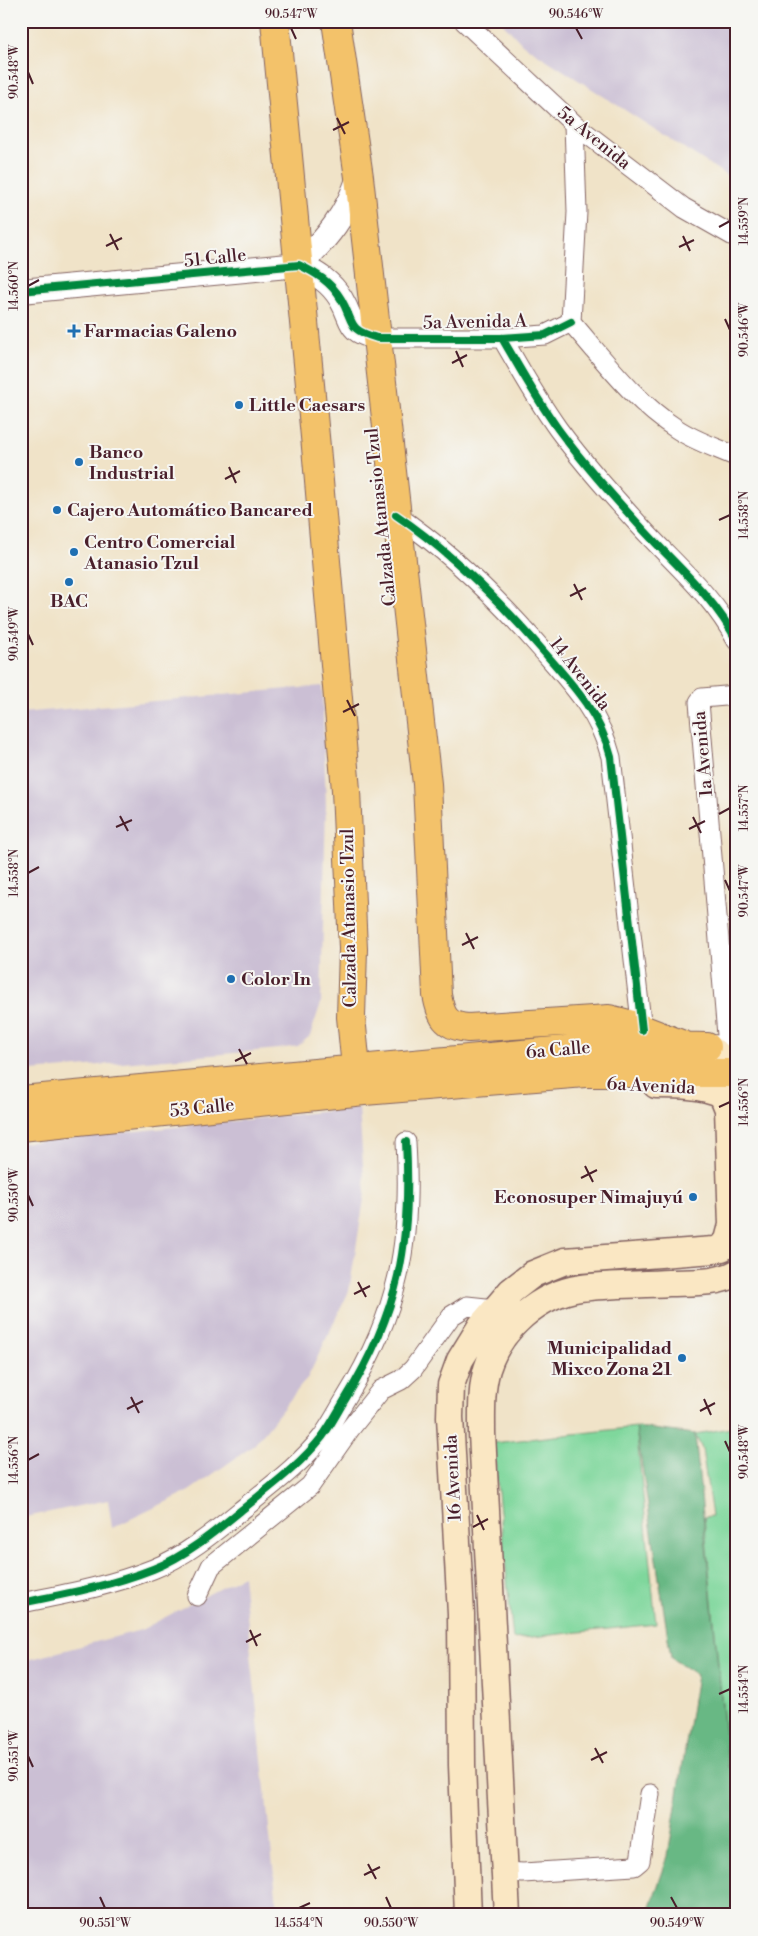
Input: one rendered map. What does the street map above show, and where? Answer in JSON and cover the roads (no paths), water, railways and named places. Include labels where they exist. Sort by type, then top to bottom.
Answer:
[{"type":"main road","name":"Calzada Atanasio Tzul","points":[[275,21],[346,790],[353,949],[352,1017],[371,1079]]},
{"type":"main road","name":"Calzada Atanasio Tzul","points":[[336,21],[378,338],[427,784],[437,996],[440,1011],[447,1021],[455,1027],[468,1028],[609,1020],[620,1021],[642,1030]]},
{"type":"main road","points":[[264,1077],[312,1064],[332,1054],[344,1036],[352,1017]]},
{"type":"main road","points":[[642,1030],[719,1051]]},
{"type":"main road","name":"6a Calle","points":[[371,1079],[414,1075],[620,1044],[719,1051]]},
{"type":"main road","name":"6a Avenida","points":[[586,1073],[595,1083],[614,1086],[680,1085],[711,1090],[722,1094],[728,1109],[732,1236]]},
{"type":"main road","name":"6a Calle","points":[[414,1075],[737,1073]]},
{"type":"main road","name":"53 Calle","points":[[21,1100],[264,1077],[371,1079]]},
{"type":"main road","name":"53 Calle","points":[[21,1127],[371,1079]]},
{"type":"main road","name":"16 Avenida","points":[[468,1915],[462,1765],[461,1614],[450,1417],[451,1385],[460,1360],[481,1326],[495,1309],[511,1291],[533,1274],[565,1261],[714,1250],[722,1248],[732,1236]]},
{"type":"main road","name":"16 Avenida","points":[[507,1915],[482,1433],[482,1401],[487,1368],[501,1341],[525,1313],[551,1296],[581,1288],[714,1280],[737,1273]]},
{"type":"street","name":"5a Avenida","points":[[464,21],[574,124],[684,208],[737,238]]},
{"type":"street","points":[[574,124],[576,212],[571,322],[628,389],[652,411],[679,430],[737,457]]},
{"type":"street","points":[[358,177],[354,194],[339,222],[324,242],[299,265],[318,273],[329,284],[341,299],[350,321],[359,333],[378,338]]},
{"type":"street","name":"51 Calle","points":[[21,291],[299,265]]},
{"type":"street","name":"5a Avenida A","points":[[378,338],[502,338],[545,334],[571,322]]},
{"type":"street","points":[[502,338],[557,428],[590,470],[644,531],[706,593],[737,641]]},
{"type":"street","name":"14 Avenida","points":[[396,515],[452,557],[514,617],[583,697],[598,719],[606,737],[611,757],[642,1030]]},
{"type":"street","name":"1a Avenida","points":[[719,1051],[700,699],[737,695]]},
{"type":"street","points":[[21,1603],[88,1590],[154,1568],[193,1546],[232,1518],[287,1474],[322,1437],[363,1370],[386,1318],[400,1274],[408,1211],[406,1142]]},
{"type":"street","points":[[197,1596],[211,1566],[310,1486],[381,1390],[401,1380],[413,1369],[451,1316],[467,1306],[495,1309]]},
{"type":"street","points":[[505,1872],[523,1873],[634,1866],[640,1861],[650,1794]]},
{"type":"place","name":"Farmacias Galeno","points":[[74,331]]},
{"type":"place","name":"Little Caesars","points":[[239,405]]},
{"type":"place","name":"Banco Industrial","points":[[79,462]]},
{"type":"place","name":"Cajero Automático Bancared","points":[[57,510]]},
{"type":"place","name":"Centro Comercial Atanasio Tzul","points":[[74,552]]},
{"type":"place","name":"BAC","points":[[69,582]]},
{"type":"place","name":"Color In","points":[[231,979]]},
{"type":"place","name":"Econosuper Nimajuyú","points":[[693,1197]]},
{"type":"place","name":"Municipalidad Mixco Zona 21","points":[[682,1358]]}]
